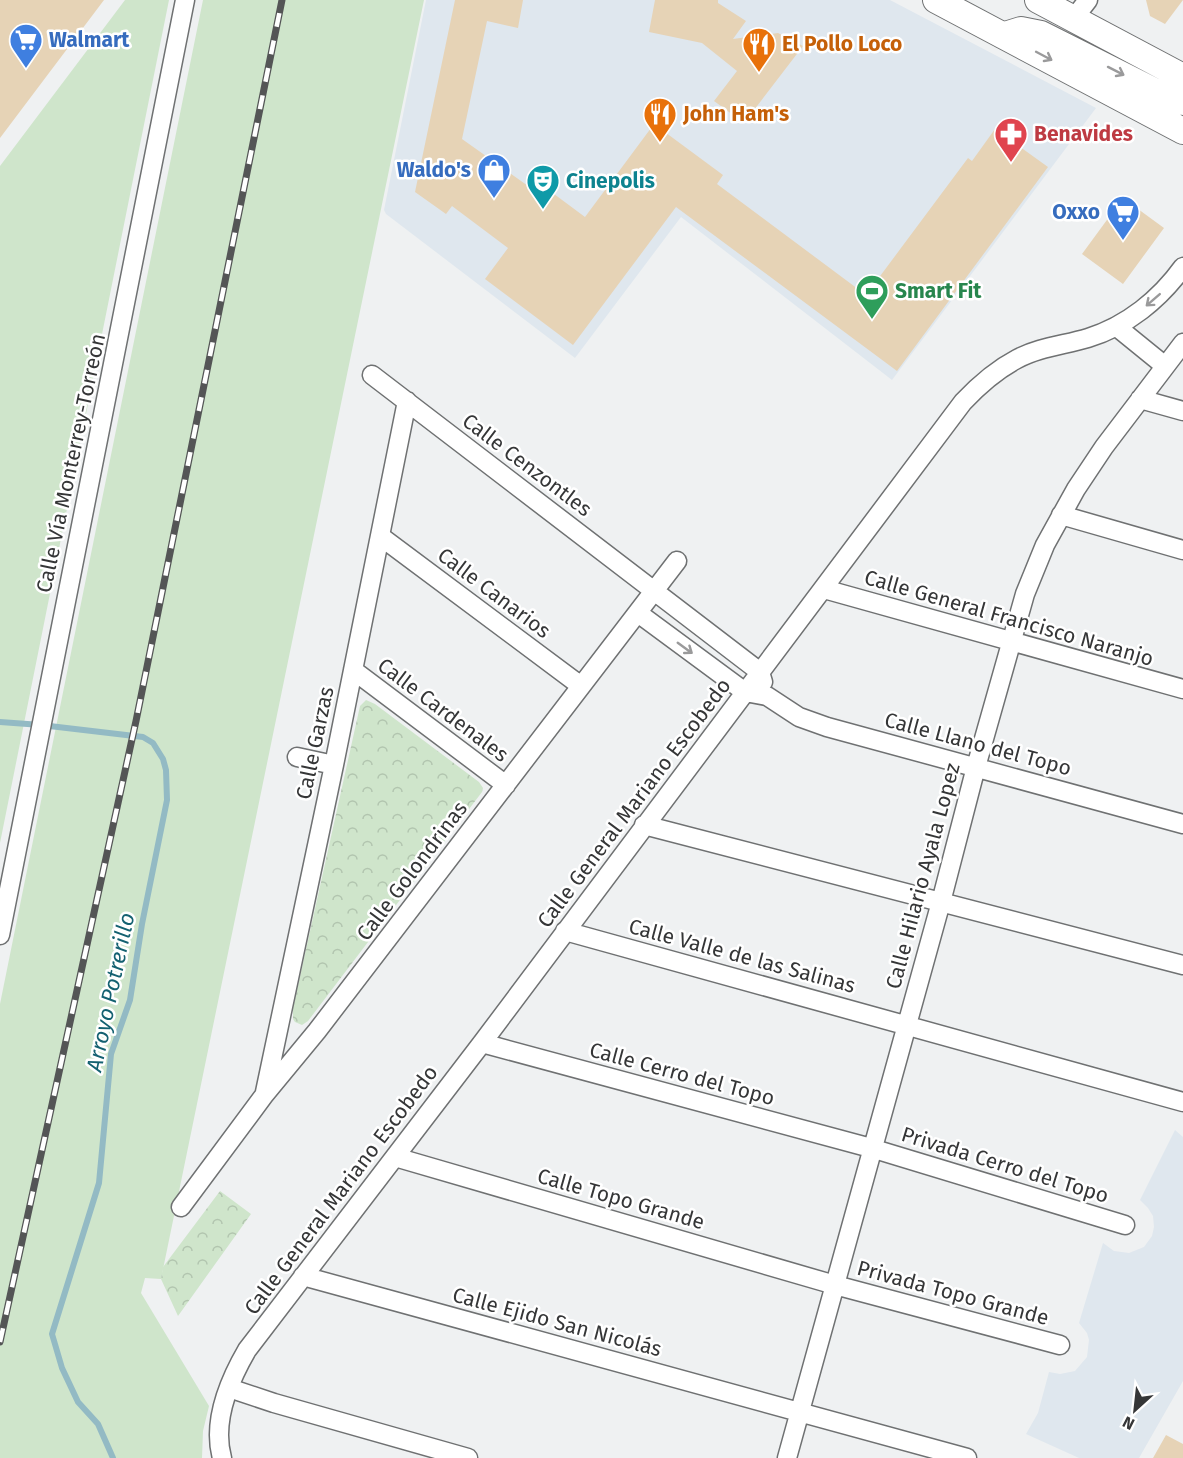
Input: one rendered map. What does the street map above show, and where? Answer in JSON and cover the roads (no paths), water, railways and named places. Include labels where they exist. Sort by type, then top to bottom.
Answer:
[{"type":"main road","points":[[936,0],[1183,131]]},
{"type":"main road","points":[[1038,0],[1081,9],[1183,77]]},
{"type":"main road","points":[[1005,35],[1022,30],[1041,34],[1168,98],[1183,102]]},
{"type":"street","name":"Calle Vía Monterrey-Torreón","points":[[0,935],[185,0]]},
{"type":"street","name":"Calle General Mariano Escobedo","points":[[222,1458],[219,1438],[222,1412],[235,1370],[247,1350],[482,1043],[963,402],[981,383],[1019,358],[1117,327],[1160,295],[1183,267]]},
{"type":"street","points":[[1117,327],[1165,366]]},
{"type":"street","name":"Calle Hilario Ayala Lopez","points":[[787,1458],[941,902],[976,767],[1037,562],[1061,515],[1104,447],[1183,343]]},
{"type":"street","name":"Calle Cenzontles","points":[[372,375],[760,672]]},
{"type":"street","points":[[1140,399],[1183,411]]},
{"type":"street","name":"Calle Garzas","points":[[265,1094],[407,401]]},
{"type":"street","points":[[1061,515],[1183,550]]},
{"type":"street","name":"Calle Canarios","points":[[380,536],[581,686]]},
{"type":"street","name":"Calle Golondrinas","points":[[181,1207],[265,1094],[317,1031],[677,561]]},
{"type":"street","name":"Calle General Francisco Naranjo","points":[[824,589],[1183,689]]},
{"type":"street","points":[[638,613],[745,692]]},
{"type":"street","name":"Calle Cardenales","points":[[353,670],[506,785]]},
{"type":"street","points":[[760,672],[766,696]]},
{"type":"street","name":"Calle Llano del Topo","points":[[745,692],[766,696],[799,717],[827,727],[1183,824]]},
{"type":"street","points":[[297,757],[334,765]]},
{"type":"street","points":[[644,825],[1183,965]]},
{"type":"street","name":"Calle Valle de las Salinas","points":[[565,931],[1183,1102]]},
{"type":"street","name":"Calle Cerro del Topo","points":[[482,1043],[871,1148]]},
{"type":"street","name":"Privada Cerro del Topo","points":[[871,1148],[1125,1225]]},
{"type":"street","name":"Calle Topo Grande","points":[[394,1157],[835,1285]]},
{"type":"street","name":"Calle Ejido San Nicolás","points":[[303,1276],[967,1458]]},
{"type":"street","name":"Privada Topo Grande","points":[[835,1285],[1060,1345]]},
{"type":"street","points":[[229,1388],[296,1410],[468,1458]]},
{"type":"waterway","name":"Arroyo Potrerillo","points":[[0,722],[143,737],[153,743],[163,759],[166,770],[167,800],[142,924],[130,1000],[111,1054],[99,1183],[52,1334],[62,1368],[78,1402],[98,1424],[113,1458]]},
{"type":"railway","points":[[0,1342],[136,721],[282,0]]},
{"type":"place","name":"Walmart","points":[[26,69]]},
{"type":"place","name":"El Pollo Loco","points":[[759,73]]},
{"type":"place","name":"John Ham's","points":[[660,143]]},
{"type":"place","name":"Benavides","points":[[1011,163]]},
{"type":"place","name":"Waldo's","points":[[494,199]]},
{"type":"place","name":"Cinepolis","points":[[543,210]]},
{"type":"place","name":"Oxxo","points":[[1123,241]]},
{"type":"place","name":"Smart Fit","points":[[872,320]]}]
